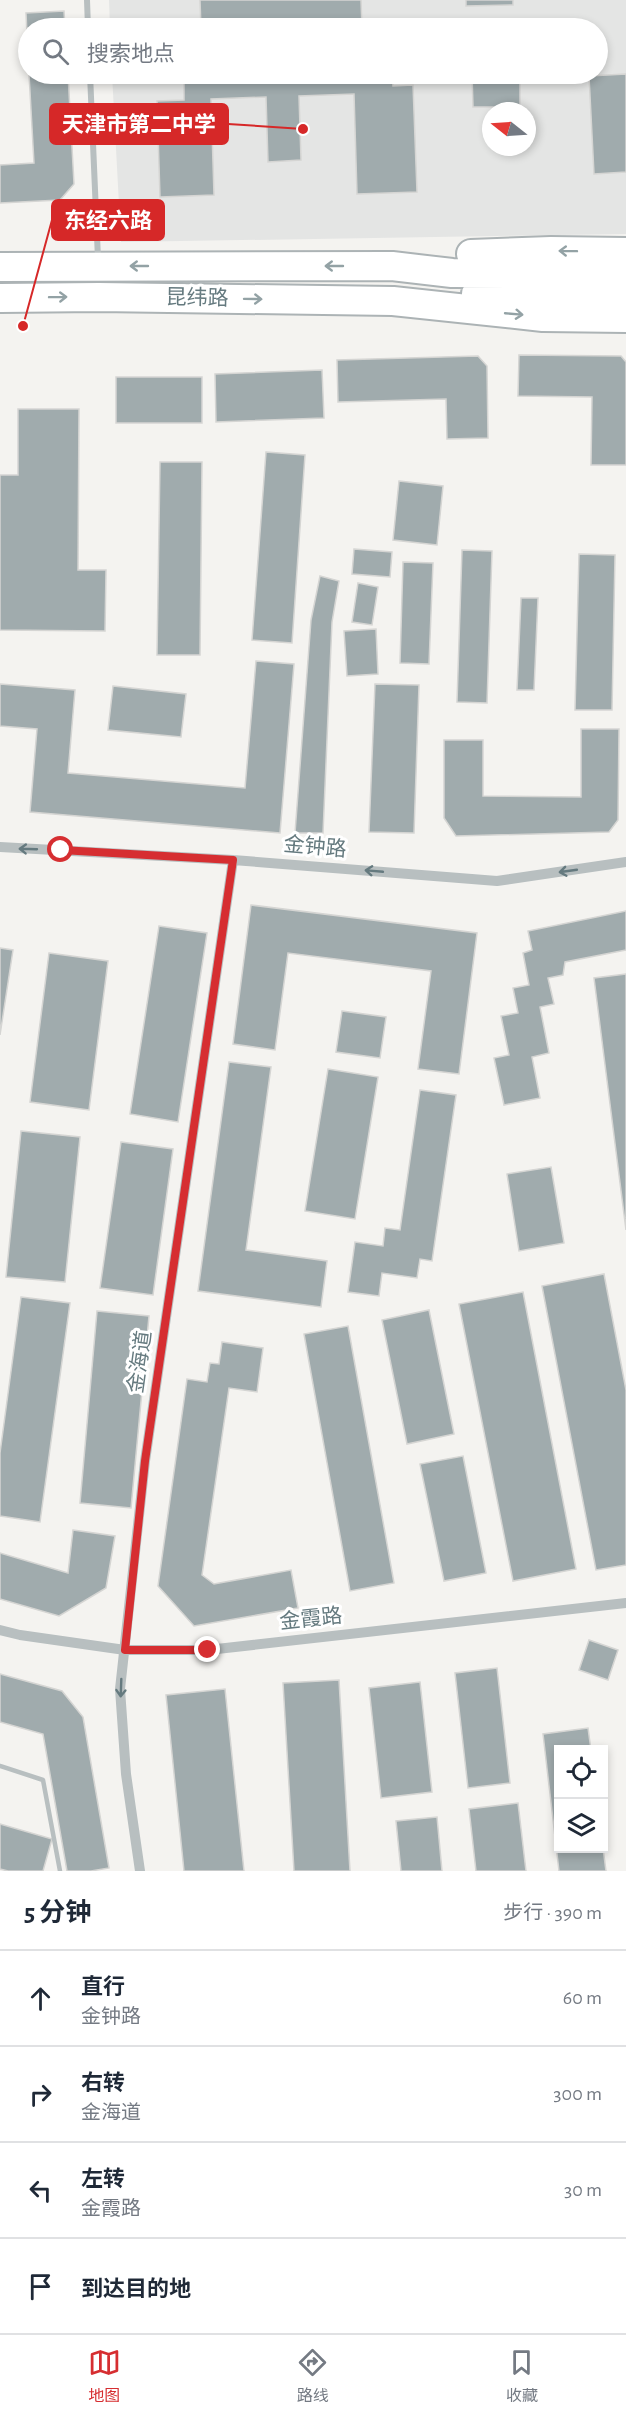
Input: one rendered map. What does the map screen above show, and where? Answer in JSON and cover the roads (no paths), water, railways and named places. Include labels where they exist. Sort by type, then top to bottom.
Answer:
[{"type":"main road","points":[[392,266],[457,255],[551,251],[626,252]]},
{"type":"main road","name":"昆纬路","points":[[0,267],[392,266]]},
{"type":"main road","points":[[392,266],[626,296]]},
{"type":"main road","points":[[393,301],[532,283],[626,274]]},
{"type":"main road","name":"昆纬路","points":[[0,298],[393,301]]},
{"type":"main road","points":[[393,301],[543,316],[626,318]]},
{"type":"street","points":[[87,0],[88,18]]},
{"type":"street","points":[[90,84],[99,266]]},
{"type":"street","name":"金钟路","points":[[0,847],[233,860],[497,881],[626,862]]},
{"type":"street","name":"金海道","points":[[140,1871],[126,1774],[120,1689],[145,1461],[233,860]]},
{"type":"street","name":"金霞路","points":[[0,1630],[125,1650],[208,1650],[626,1603]]},
{"type":"lane","points":[[0,1766],[43,1780],[60,1871]]},
{"type":"place","name":"天津市第二中学","points":[[303,129]]},
{"type":"place","name":"东经六路","points":[[23,326]]}]
